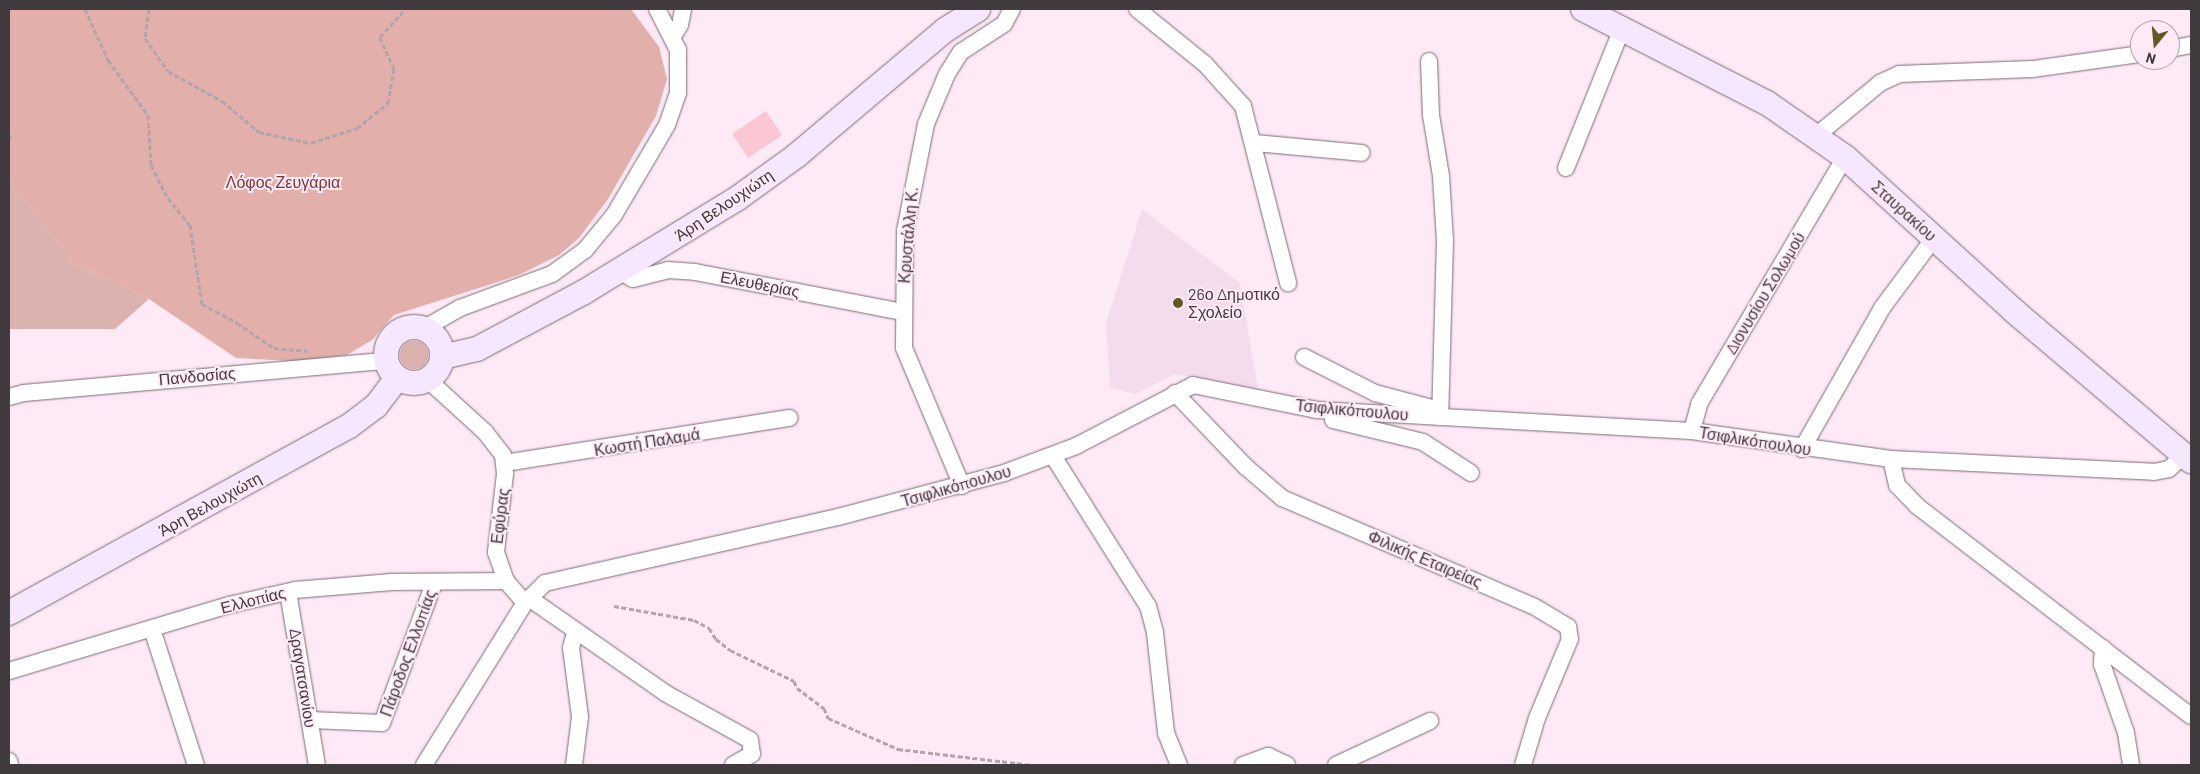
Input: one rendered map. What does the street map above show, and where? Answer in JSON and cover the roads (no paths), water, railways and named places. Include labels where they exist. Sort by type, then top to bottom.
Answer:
[{"type":"street","points":[[423,329],[439,343],[442,357],[438,370],[428,380],[409,383],[392,370],[387,347],[395,334],[408,328],[423,329],[460,308],[541,280],[592,242],[633,184],[672,114],[680,67],[673,36],[657,9]]},
{"type":"street","points":[[673,36],[680,25],[683,9]]},
{"type":"street","name":"Άρη Βελουχιώτη","points":[[442,357],[477,348],[620,272],[762,181],[945,30],[978,9]]},
{"type":"street","name":"Κρυστάλλη Κ.","points":[[962,486],[908,364],[903,312],[905,231],[926,124],[955,59],[968,46],[1004,24],[1012,9]]},
{"type":"street","points":[[1137,9],[1182,43],[1229,89],[1245,110],[1255,143],[1288,283]]},
{"type":"street","name":"Σταυρακίου","points":[[1583,9],[1767,103],[1845,157],[1934,238],[2188,458]]},
{"type":"street","points":[[1566,168],[1622,28]]},
{"type":"street","points":[[1816,136],[1880,83],[1899,74],[2033,69],[2130,55]]},
{"type":"street","points":[[1429,61],[1431,115],[1442,183],[1445,241],[1440,417]]},
{"type":"street","points":[[1255,143],[1362,153]]},
{"type":"street","name":"Διονυσίου Σολωμού","points":[[1692,431],[1699,404],[1845,157]]},
{"type":"street","points":[[1802,449],[1882,308],[1934,238]]},
{"type":"street","name":"Ελευθερίας","points":[[620,272],[633,279],[668,270],[695,272],[903,312]]},
{"type":"street","points":[[1304,357],[1375,393],[1436,410],[1440,417]]},
{"type":"street","name":"Πανδοσίας","points":[[9,397],[24,392],[267,370],[340,367],[392,370]]},
{"type":"street","name":"Άρη Βελουχιώτη","points":[[9,613],[348,427],[376,406],[392,370]]},
{"type":"street","points":[[428,380],[488,435],[505,463]]},
{"type":"street","name":"Τσιφλικόπουλου","points":[[527,601],[555,578],[716,545],[962,486],[1053,456],[1193,385],[1207,385],[1306,408],[1692,431],[1802,449],[1891,459],[2154,472],[2169,469],[2188,458]]},
{"type":"street","name":"Φιλικής Εταιρείας","points":[[1175,393],[1246,467],[1282,498],[1542,611],[1568,627],[1570,639],[1537,718],[1524,765]]},
{"type":"street","points":[[1306,408],[1322,417],[1423,442],[1471,472]]},
{"type":"street","name":"Κωστή Παλαμά","points":[[505,463],[789,418]]},
{"type":"street","points":[[1053,456],[1148,606],[1155,633],[1166,733],[1179,765]]},
{"type":"street","points":[[1891,459],[1894,478],[1907,496],[2191,716]]},
{"type":"street","name":"Εφύρας","points":[[505,463],[495,541],[498,563],[506,581],[527,601],[665,694],[750,740],[752,754],[733,765]]},
{"type":"street","name":"Ελλοπίας","points":[[9,672],[152,629],[288,592],[354,584],[506,581]]},
{"type":"street","name":"Πάροδος Ελλοπίας","points":[[310,720],[382,723],[434,582]]},
{"type":"street","name":"Δραγατσανίου","points":[[288,592],[317,765]]},
{"type":"street","points":[[424,765],[527,601]]},
{"type":"street","points":[[152,629],[196,765]]},
{"type":"street","points":[[574,765],[580,717],[571,648],[575,633]]},
{"type":"street","points":[[2103,648],[2102,664],[2126,733],[2131,765]]},
{"type":"street","points":[[1336,765],[1430,721]]},
{"type":"street","points":[[1243,765],[1268,756],[1287,765]]},
{"type":"street","points":[[9,761],[10,765]]},
{"type":"place","name":"26ο Δημοτικό Σχολείο","points":[[1178,303]]},
{"type":"park label","name":"Λόφος Ζευγάρια","points":[[283,182]]}]
